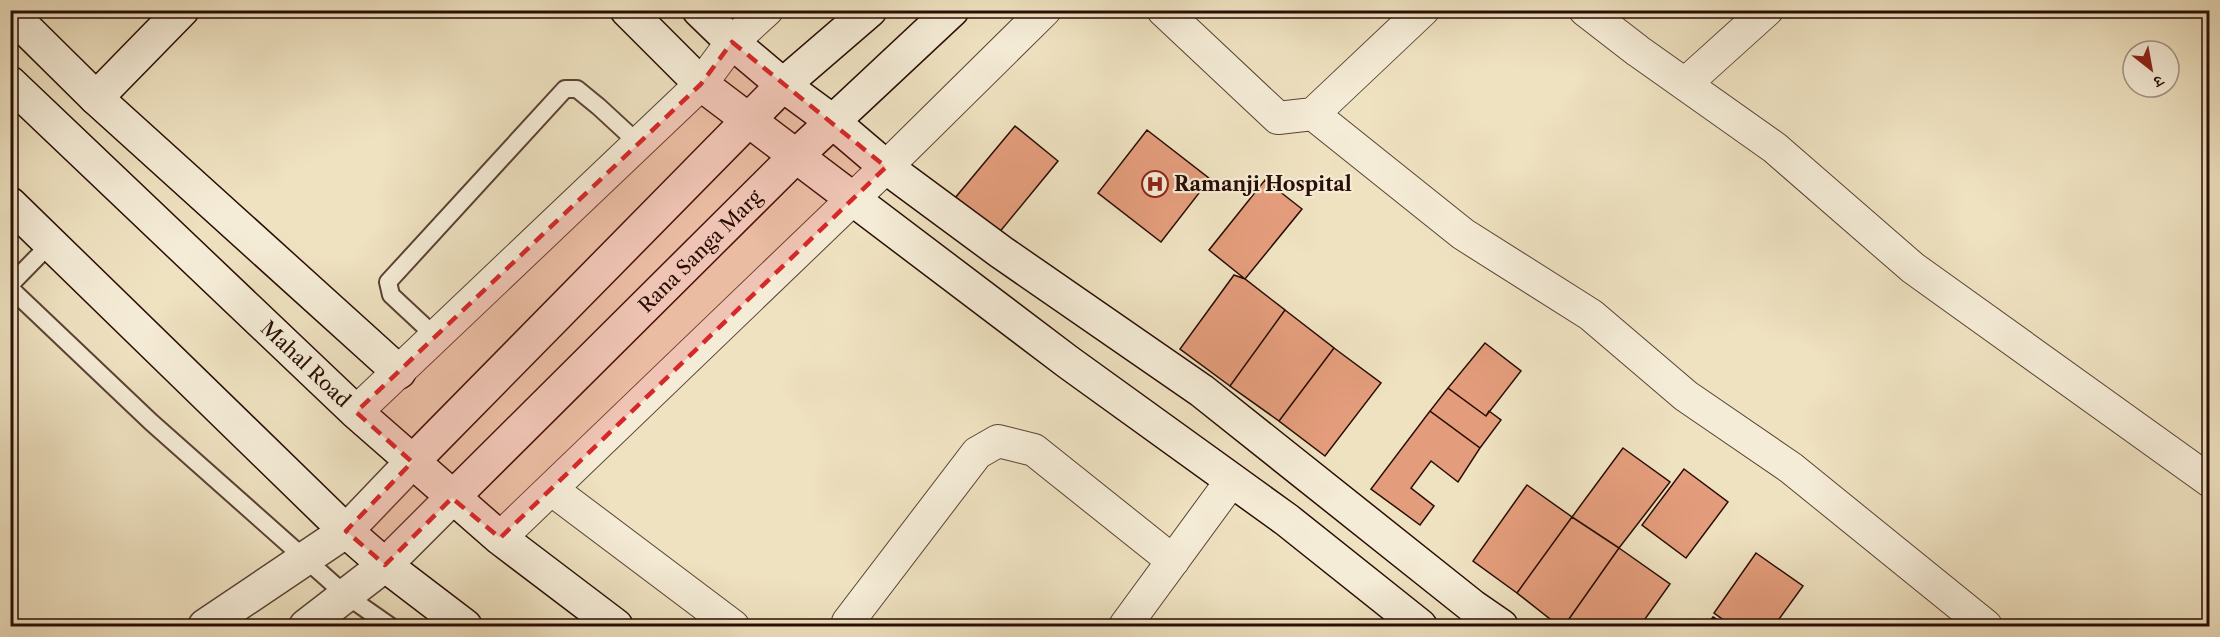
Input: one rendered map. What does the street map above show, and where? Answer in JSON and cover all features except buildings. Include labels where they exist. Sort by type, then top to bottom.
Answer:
[{"type":"main road","points":[[96,98],[182,10]]},
{"type":"main road","points":[[627,10],[701,84],[1068,362],[1287,520],[1420,627]]},
{"type":"main road","points":[[699,10],[732,42],[783,85],[832,121],[886,167],[1001,252],[1202,392],[1472,606],[1502,627]]},
{"type":"main road","points":[[205,627],[346,531],[783,85],[870,10]]},
{"type":"main road","name":"Rana Sanga Marg","points":[[306,627],[385,565],[797,155],[952,10]]},
{"type":"main road","points":[[10,13],[96,98],[399,372]]},
{"type":"main road","name":"Mahal Road","points":[[10,83],[356,412],[500,538],[616,627]]},
{"type":"main road","points":[[10,204],[346,531],[385,565],[465,627]]},
{"type":"street","points":[[356,412],[701,84],[732,42],[767,10]]},
{"type":"street","points":[[500,538],[886,167],[1045,10]]},
{"type":"street","points":[[1163,10],[1278,118],[1313,114],[1423,10]]},
{"type":"street","points":[[1585,10],[1775,148],[1913,268],[2210,481]]},
{"type":"street","points":[[1685,84],[1767,10]]},
{"type":"street","points":[[1313,114],[1463,234],[1591,315],[1686,396],[1791,468],[1986,627]]},
{"type":"street","points":[[848,627],[848,622],[977,453],[998,441],[1034,450],[1173,561]]},
{"type":"street","points":[[1125,627],[1232,480]]},
{"type":"street","points":[[551,489],[733,627]]},
{"type":"lane","points":[[436,337],[391,295],[388,282],[565,89],[577,89],[599,106],[638,143]]},
{"type":"lane","points":[[51,243],[10,287],[151,422],[347,596],[390,627]]},
{"type":"highlighted area","points":[[732,42],[886,167],[500,538],[452,498],[385,565],[346,531],[412,462],[356,412],[701,84]]},
{"type":"place","name":"Ramanji Hospital","points":[[1155,184]]}]
